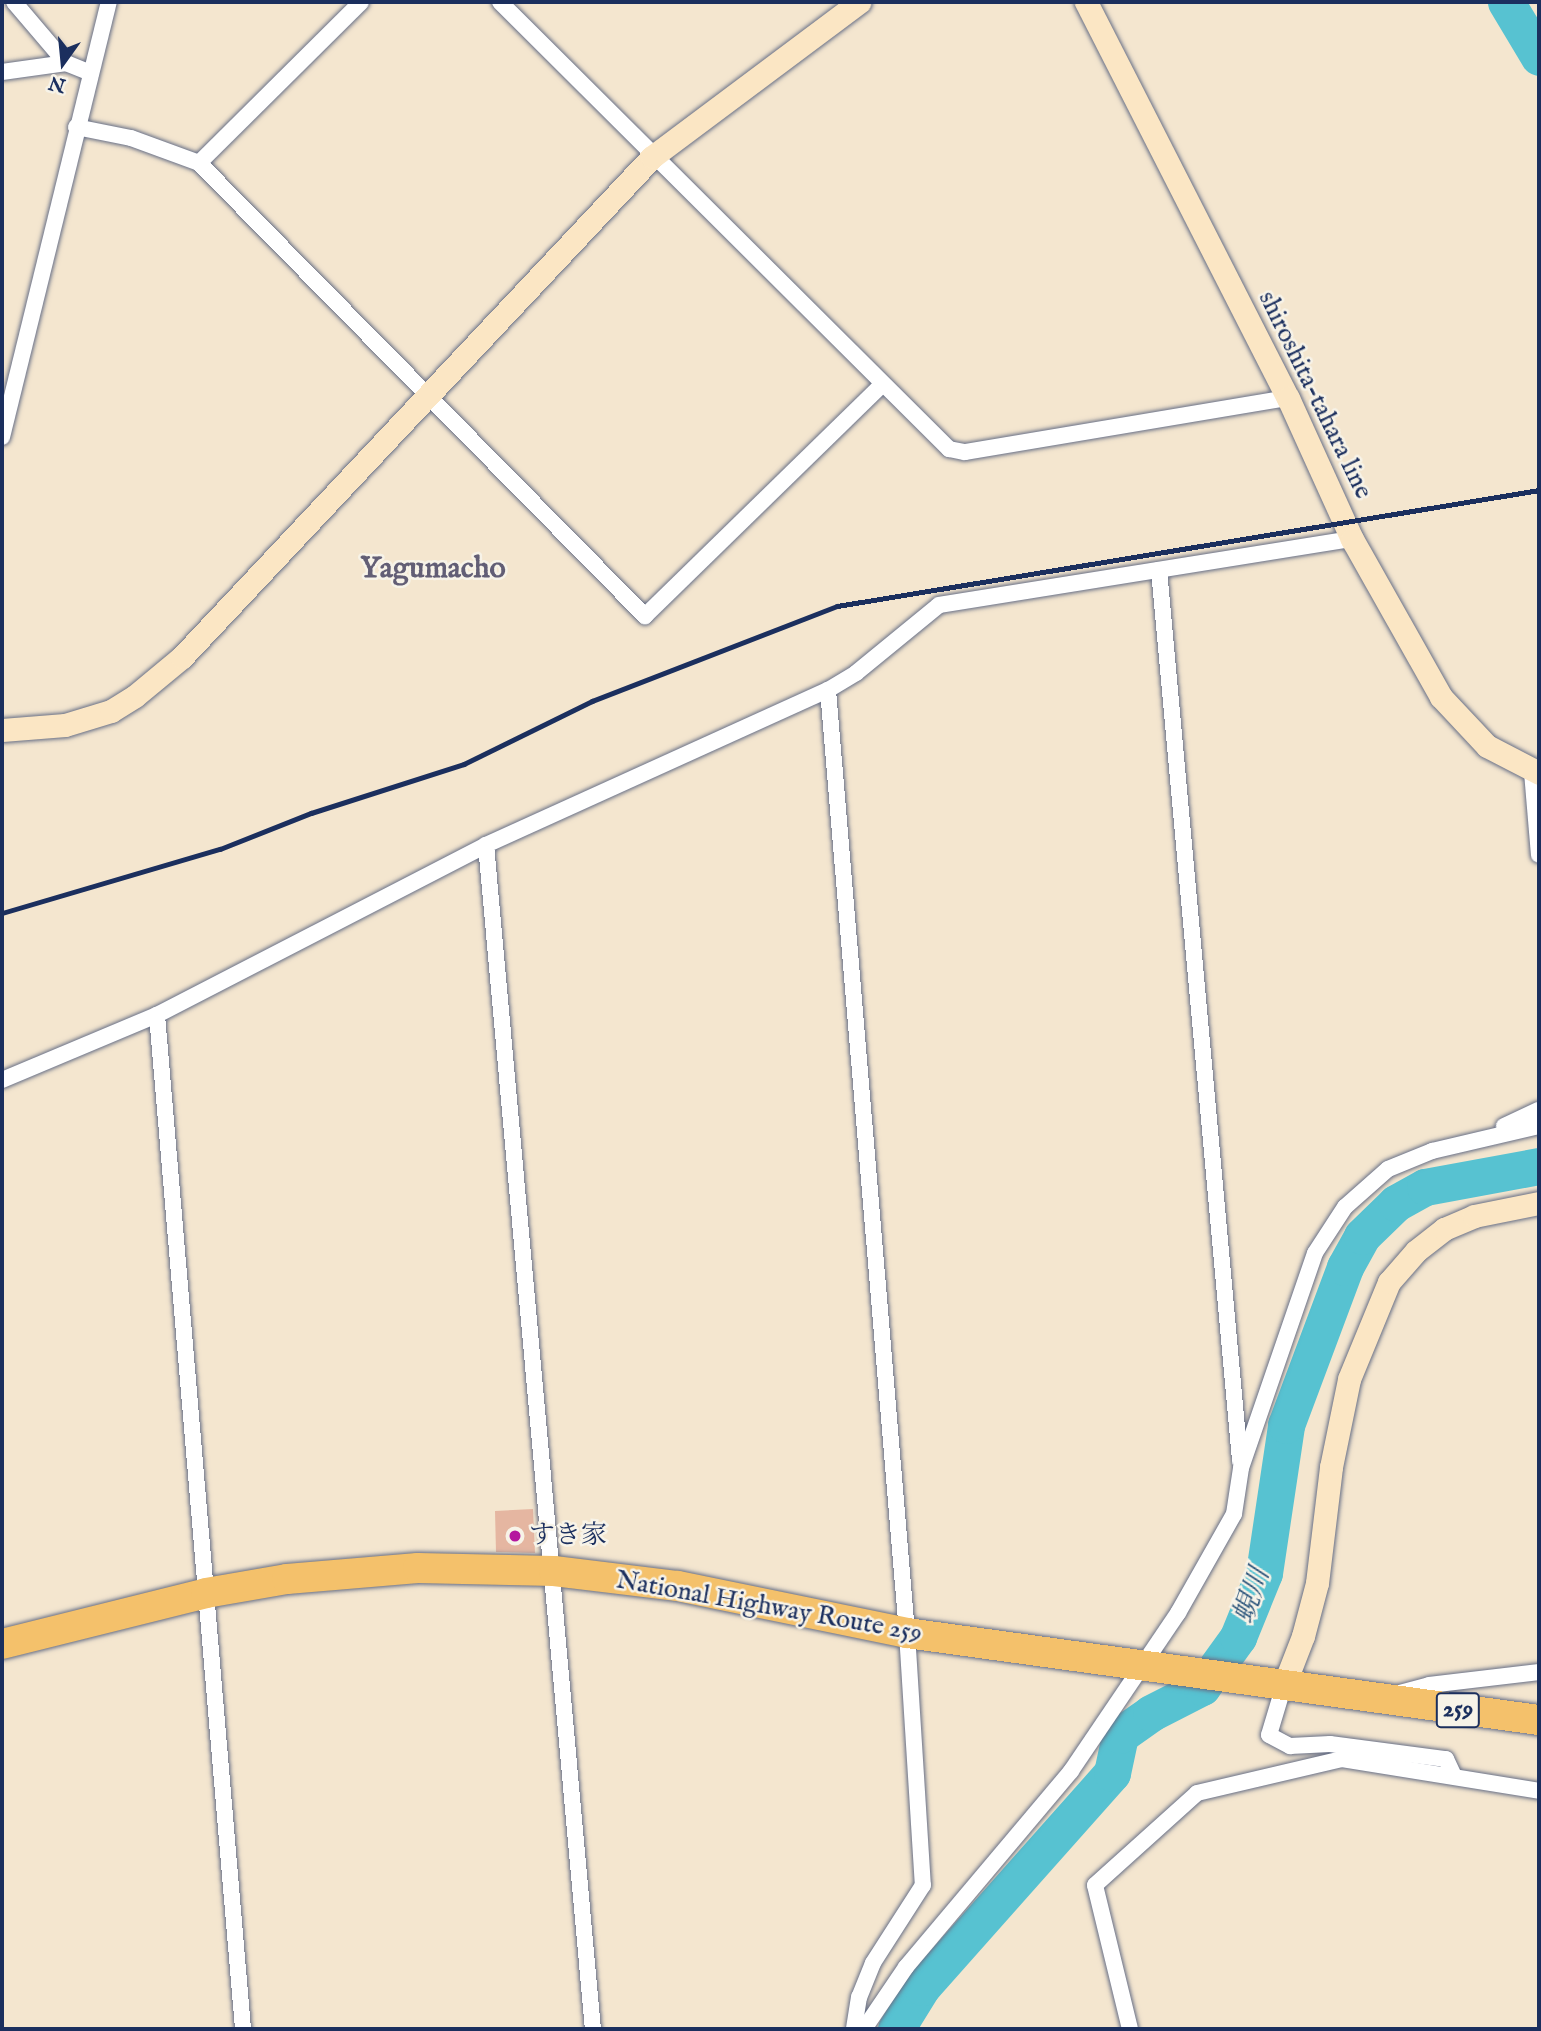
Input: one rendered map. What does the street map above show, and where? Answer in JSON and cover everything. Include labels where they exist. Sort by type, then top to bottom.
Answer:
[{"type":"highway","name":"National Highway Route 259","points":[[2,1644],[206,1593],[287,1579],[418,1568],[554,1571],[678,1586],[907,1633],[1539,1720]]},
{"type":"street","points":[[14,2],[66,63],[92,73]]},
{"type":"street","points":[[2,437],[76,127],[109,2]]},
{"type":"street","points":[[199,163],[361,2]]},
{"type":"street","points":[[500,2],[652,157],[949,449],[965,452],[1288,398]]},
{"type":"street","points":[[2,730],[65,724],[111,710],[135,696],[182,657],[424,395],[652,157],[859,2]]},
{"type":"street","name":"shiroshita-tahara line","points":[[1086,2],[1288,398],[1352,539],[1441,696],[1487,746],[1536,773]]},
{"type":"street","points":[[2,72],[66,63]]},
{"type":"street","points":[[76,127],[131,138],[199,163],[424,395],[645,616],[883,384]]},
{"type":"street","points":[[2,1080],[157,1015],[486,845],[828,690],[856,673],[939,605],[1352,539]]},
{"type":"street","points":[[1159,570],[1241,1468]]},
{"type":"street","points":[[828,690],[907,1633],[923,1885],[873,1963],[859,1997],[855,2029]]},
{"type":"street","points":[[1536,773],[1539,855]]},
{"type":"street","points":[[486,845],[554,1571],[593,2029]]},
{"type":"street","points":[[157,1015],[243,2029]]},
{"type":"street","points":[[864,2029],[931,1936],[1071,1771],[1150,1666],[1234,1514],[1241,1468],[1315,1253],[1345,1207],[1388,1170],[1482,1136],[1539,1110]]},
{"type":"street","points":[[1482,1136],[1539,1126]]},
{"type":"street","points":[[1454,1776],[1446,1759],[1329,1744],[1290,1746],[1269,1735],[1317,1583],[1331,1467],[1349,1379],[1377,1305],[1389,1282],[1416,1251],[1444,1229],[1474,1216],[1539,1203]]},
{"type":"street","points":[[1377,1699],[1429,1685],[1539,1672]]},
{"type":"street","points":[[1130,2029],[1095,1885],[1197,1793],[1342,1759],[1539,1791]]},
{"type":"building","name":"すき家","points":[[533,1509],[535,1553],[496,1552],[495,1511]]},
{"type":"waterway","name":"蜆川","points":[[1506,2],[1539,57]]},
{"type":"waterway","name":"蜆川","points":[[896,2029],[922,1987],[1112,1773],[1120,1735],[1151,1713],[1202,1687],[1238,1637],[1264,1573],[1286,1425],[1345,1267],[1362,1236],[1396,1203],[1425,1187],[1539,1166]]},
{"type":"railway","points":[[2,913],[220,849],[311,813],[464,764],[592,701],[837,606],[1539,490]]},
{"type":"place","name":"すき家","points":[[515,1536]]},
{"type":"district","name":"Yagumacho","points":[[433,569]]}]
